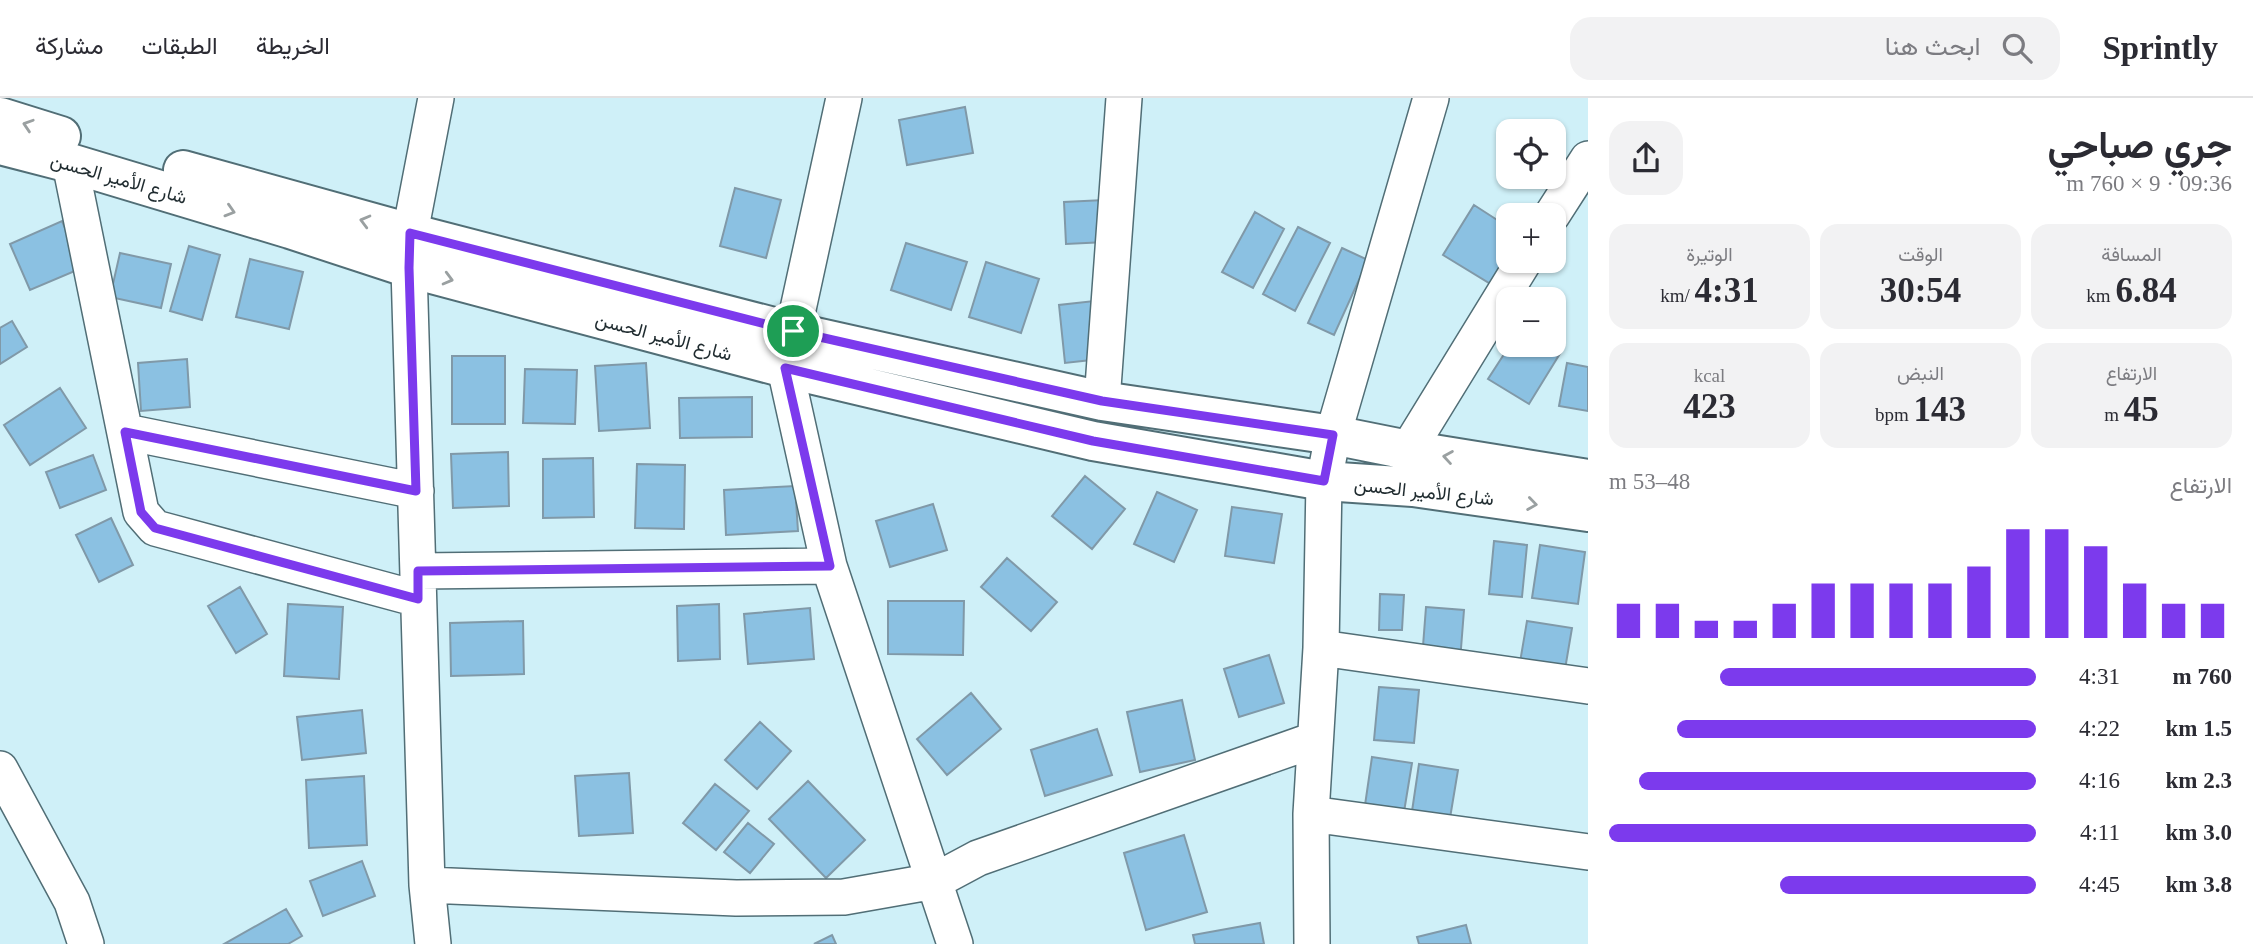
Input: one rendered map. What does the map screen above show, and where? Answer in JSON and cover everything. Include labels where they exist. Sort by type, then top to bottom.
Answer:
[{"type":"main road","name":"شارع الأمير الحسن","points":[[0,117],[409,250],[785,368],[1093,441],[1324,481],[1413,487],[1588,512]]},
{"type":"main road","name":"شارع الأمير الحسن","points":[[0,145],[70,163],[290,229],[409,250],[793,331],[1102,401],[1333,435],[1588,479]]},
{"type":"street","points":[[433,944],[427,885],[409,250],[436,98]]},
{"type":"street","points":[[793,331],[844,98]]},
{"type":"street","points":[[1102,401],[1124,98]]},
{"type":"street","points":[[1312,944],[1311,814],[1321,648],[1324,481],[1333,435],[1431,98]]},
{"type":"street","points":[[1560,203],[1588,159]]},
{"type":"street","points":[[70,163],[141,512],[155,528],[418,585],[830,566]]},
{"type":"street","points":[[1408,450],[1517,273]]},
{"type":"street","points":[[785,368],[830,566],[955,944]]},
{"type":"street","points":[[125,432],[416,491]]},
{"type":"street","points":[[1321,648],[1588,686]]},
{"type":"street","points":[[427,885],[736,898],[844,897],[934,881],[978,858],[1314,740]]},
{"type":"street","points":[[0,769],[72,902],[86,944]]},
{"type":"street","points":[[1311,814],[1588,852]]},
{"type":"building","points":[[965,107],[973,153],[907,165],[899,120]]},
{"type":"building","points":[[735,188],[781,200],[766,258],[720,246]]},
{"type":"building","points":[[1104,200],[1106,242],[1066,244],[1064,202]]},
{"type":"building","points":[[1474,205],[1496,219],[1496,273],[1501,273],[1494,286],[1443,255]]},
{"type":"building","points":[[1255,212],[1284,229],[1253,288],[1222,272]]},
{"type":"building","points":[[62,221],[82,268],[30,290],[10,244]]},
{"type":"building","points":[[1298,227],[1330,243],[1295,311],[1263,294]]},
{"type":"building","points":[[906,243],[967,262],[951,310],[891,290]]},
{"type":"building","points":[[189,246],[220,255],[202,320],[170,311]]},
{"type":"building","points":[[1342,248],[1368,260],[1334,335],[1308,323]]},
{"type":"building","points":[[120,253],[171,264],[161,308],[110,297]]},
{"type":"building","points":[[250,259],[303,272],[289,329],[236,317]]},
{"type":"building","points":[[986,262],[1039,279],[1021,333],[969,317]]},
{"type":"building","points":[[1094,301],[1100,359],[1065,363],[1059,305]]},
{"type":"building","points":[[12,321],[27,347],[0,364],[0,328]]},
{"type":"building","points":[[452,356],[505,356],[505,424],[452,424]]},
{"type":"building","points":[[1502,357],[1558,357],[1529,404],[1488,379]]},
{"type":"building","points":[[187,359],[190,407],[141,411],[138,363]]},
{"type":"building","points":[[646,363],[650,428],[599,431],[595,366]]},
{"type":"building","points":[[1567,363],[1588,367],[1588,411],[1559,406]]},
{"type":"building","points":[[525,369],[577,370],[575,424],[523,423]]},
{"type":"building","points":[[60,388],[86,428],[30,465],[4,425]]},
{"type":"building","points":[[752,397],[752,437],[680,438],[679,398]]},
{"type":"building","points":[[508,452],[509,506],[453,508],[451,454]]},
{"type":"building","points":[[93,455],[106,490],[60,508],[46,472]]},
{"type":"building","points":[[593,458],[594,517],[543,518],[543,459]]},
{"type":"building","points":[[637,464],[685,465],[684,529],[635,528]]},
{"type":"building","points":[[1085,476],[1125,509],[1092,549],[1052,516]]},
{"type":"building","points":[[795,486],[798,531],[726,535],[724,490]]},
{"type":"building","points":[[1157,492],[1197,510],[1174,562],[1134,544]]},
{"type":"building","points":[[933,504],[947,550],[890,567],[876,521]]},
{"type":"building","points":[[1232,507],[1282,514],[1274,563],[1225,556]]},
{"type":"building","points":[[111,518],[133,565],[99,582],[76,535]]},
{"type":"building","points":[[1494,541],[1527,545],[1522,597],[1489,594]]},
{"type":"building","points":[[1540,545],[1585,552],[1578,604],[1532,598]]},
{"type":"building","points":[[1007,558],[1057,602],[1031,631],[981,587]]},
{"type":"building","points":[[240,587],[267,634],[236,653],[208,606]]},
{"type":"building","points":[[1380,594],[1404,595],[1402,630],[1379,630]]},
{"type":"building","points":[[888,601],[964,601],[963,655],[888,654]]},
{"type":"building","points":[[288,604],[343,607],[339,679],[284,676]]},
{"type":"building","points":[[719,604],[720,659],[678,661],[677,606]]},
{"type":"building","points":[[1426,607],[1464,610],[1460,661],[1422,659]]},
{"type":"building","points":[[810,608],[814,659],[748,664],[744,614]]},
{"type":"building","points":[[523,621],[524,674],[451,676],[450,623]]},
{"type":"building","points":[[1527,621],[1572,628],[1563,681],[1518,674]]},
{"type":"building","points":[[1269,655],[1284,703],[1239,717],[1224,669]]},
{"type":"building","points":[[1379,687],[1419,690],[1414,743],[1374,740]]},
{"type":"building","points":[[971,693],[1001,729],[947,775],[917,739]]},
{"type":"building","points":[[1182,700],[1195,760],[1140,772],[1127,712]]},
{"type":"building","points":[[362,710],[366,753],[302,760],[297,717]]},
{"type":"building","points":[[760,722],[791,751],[757,789],[725,760]]},
{"type":"building","points":[[1097,729],[1112,775],[1045,796],[1031,750]]},
{"type":"building","points":[[1372,757],[1412,763],[1403,818],[1364,812]]},
{"type":"building","points":[[1419,764],[1458,770],[1449,824],[1411,818]]},
{"type":"building","points":[[629,773],[633,833],[579,836],[575,776]]},
{"type":"building","points":[[364,776],[367,845],[309,848],[306,780]]},
{"type":"building","points":[[808,781],[865,840],[826,878],[769,819]]},
{"type":"building","points":[[715,784],[749,811],[716,850],[683,823]]},
{"type":"building","points":[[748,823],[774,844],[750,873],[724,852]]},
{"type":"building","points":[[1184,835],[1207,912],[1146,930],[1124,853]]},
{"type":"building","points":[[362,861],[375,896],[323,916],[310,881]]},
{"type":"building","points":[[286,909],[302,936],[288,944],[224,944]]},
{"type":"building","points":[[1260,923],[1264,944],[1195,944],[1193,935]]},
{"type":"building","points":[[1466,925],[1471,944],[1419,944],[1417,937]]},
{"type":"building","points":[[832,935],[836,944],[814,944]]},
{"type":"route","points":[[410,233],[793,331],[1102,401],[1333,435],[1324,481],[1093,441],[785,368],[830,566],[418,571],[418,599],[155,528],[141,512],[125,432],[416,491],[410,233]]}]
